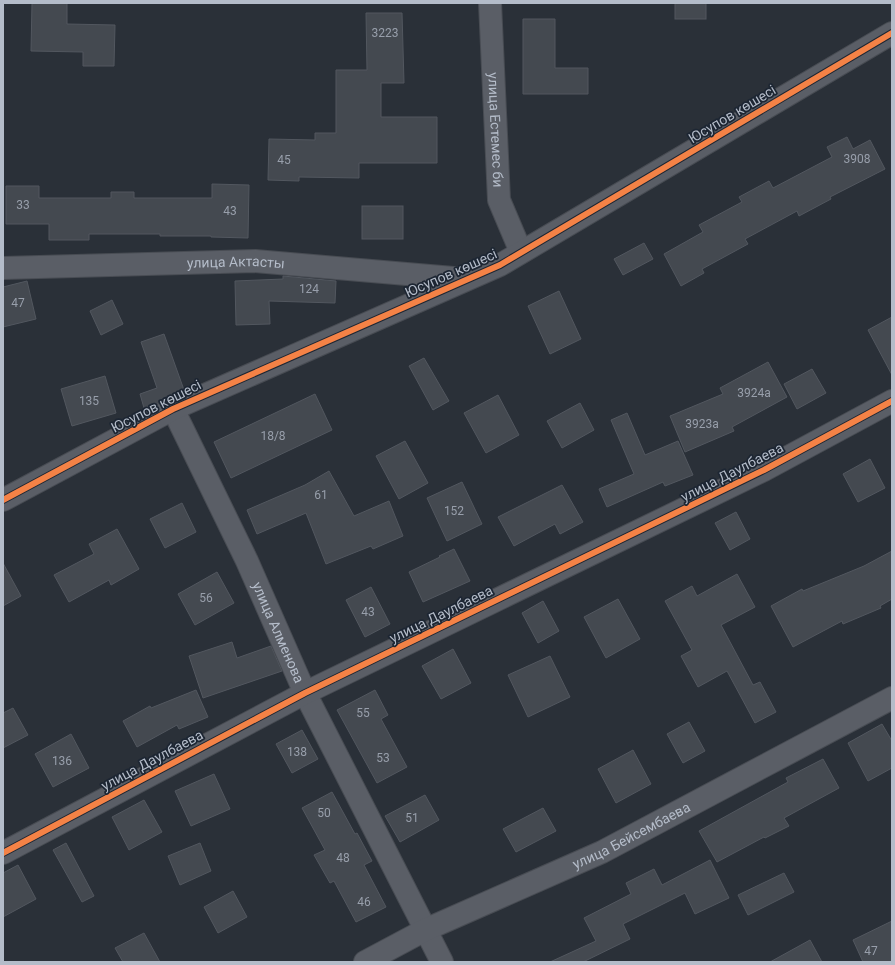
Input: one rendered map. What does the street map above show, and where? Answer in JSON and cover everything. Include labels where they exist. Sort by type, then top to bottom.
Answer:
[{"type":"street","name":"улица Естемес би","points":[[490,3],[499,200],[522,252]]},
{"type":"street","name":"Юсупов көшесі","points":[[3,500],[173,409],[500,265],[892,33]]},
{"type":"street","name":"улица Актасты","points":[[3,268],[255,261],[467,279]]},
{"type":"street","name":"улица Даулбаева","points":[[3,852],[305,693],[764,470],[892,401]]},
{"type":"street","name":"улица Алменова","points":[[173,409],[247,561],[305,693],[442,962]]},
{"type":"street","name":"улица Бейсембаева","points":[[365,962],[425,930],[602,852],[892,698]]},
{"type":"building","points":[[32,3],[67,3],[67,24],[115,25],[114,66],[83,66],[83,52],[31,51]]},
{"type":"building","points":[[675,3],[706,3],[706,19],[675,19]]},
{"type":"building","points":[[366,13],[402,13],[404,83],[381,83],[381,117],[437,117],[437,163],[359,163],[359,178],[299,177],[299,181],[268,180],[269,139],[315,140],[315,133],[336,133],[336,70],[367,70]]},
{"type":"building","points":[[523,19],[555,19],[555,68],[588,68],[588,94],[523,94]]},
{"type":"building","points":[[847,137],[853,149],[870,140],[885,169],[830,197],[831,199],[799,216],[797,211],[745,239],[748,244],[702,269],[704,273],[681,286],[664,254],[703,232],[699,225],[742,202],[739,197],[769,181],[773,188],[832,157],[827,147]]},
{"type":"building","points":[[212,184],[249,185],[248,238],[160,236],[160,234],[89,234],[89,240],[49,240],[49,224],[6,224],[6,186],[39,186],[39,198],[111,198],[111,192],[134,192],[134,198],[212,198]]},
{"type":"building","points":[[362,206],[403,206],[403,239],[362,239]]},
{"type":"building","points":[[644,243],[653,259],[623,275],[614,259]]},
{"type":"building","points":[[283,276],[336,281],[335,303],[269,301],[270,324],[236,325],[235,281],[283,279]]},
{"type":"building","points":[[27,281],[36,319],[3,327],[3,287]]},
{"type":"building","points":[[559,291],[581,339],[550,354],[528,306]]},
{"type":"building","points":[[112,300],[123,324],[101,335],[90,311]]},
{"type":"building","points":[[892,317],[892,375],[868,330]]},
{"type":"building","points":[[164,334],[184,390],[155,405],[144,408],[140,394],[157,388],[141,342]]},
{"type":"building","points":[[424,358],[449,401],[433,410],[409,366]]},
{"type":"building","points":[[768,362],[787,397],[732,427],[734,431],[685,452],[670,416],[723,394],[720,388]]},
{"type":"building","points":[[812,369],[826,393],[797,409],[784,384]]},
{"type":"building","points":[[105,376],[116,413],[72,426],[61,389]]},
{"type":"building","points":[[315,394],[332,430],[231,478],[214,442]]},
{"type":"building","points":[[498,395],[519,435],[486,453],[464,413]]},
{"type":"building","points":[[580,403],[594,430],[562,448],[547,421]]},
{"type":"building","points":[[627,413],[645,455],[678,441],[693,475],[665,486],[663,482],[607,507],[599,489],[634,474],[611,420]]},
{"type":"building","points":[[405,441],[428,483],[399,499],[376,456]]},
{"type":"building","points":[[870,459],[885,488],[858,502],[843,474]]},
{"type":"building","points":[[329,471],[354,516],[389,501],[403,536],[373,549],[371,546],[326,564],[306,513],[257,534],[247,510],[305,485]]},
{"type":"building","points":[[462,482],[482,524],[447,541],[427,498]]},
{"type":"building","points":[[562,485],[583,522],[560,534],[555,524],[514,546],[498,517]]},
{"type":"building","points":[[182,503],[196,532],[165,548],[150,519]]},
{"type":"building","points":[[736,512],[750,539],[730,550],[715,523]]},
{"type":"building","points":[[117,529],[139,569],[111,585],[109,580],[69,602],[54,575],[94,554],[89,544]]},
{"type":"building","points":[[454,549],[470,581],[423,602],[409,572]]},
{"type":"building","points":[[892,551],[892,599],[880,606],[881,608],[843,624],[842,621],[793,647],[771,606],[802,589],[803,591],[864,566]]},
{"type":"building","points":[[3,563],[21,596],[3,606]]},
{"type":"building","points":[[217,572],[234,603],[195,625],[178,594]]},
{"type":"building","points":[[737,574],[755,607],[721,625],[753,685],[760,682],[776,712],[755,723],[727,671],[698,687],[681,656],[692,650],[665,601],[692,586],[697,596]]},
{"type":"building","points":[[371,587],[390,624],[365,637],[346,600]]},
{"type":"building","points":[[618,599],[640,639],[606,658],[584,617]]},
{"type":"building","points":[[543,601],[559,631],[538,643],[522,613]]},
{"type":"building","points":[[232,642],[237,658],[271,646],[282,671],[203,698],[189,656]]},
{"type":"building","points":[[453,649],[471,683],[441,699],[422,666]]},
{"type":"building","points":[[550,656],[570,697],[528,717],[508,675]]},
{"type":"building","points":[[196,690],[208,717],[179,729],[177,725],[137,747],[123,721],[150,706],[151,708]]},
{"type":"building","points":[[375,690],[388,715],[381,719],[407,767],[377,783],[337,710]]},
{"type":"building","points":[[13,708],[28,735],[3,748],[3,713]]},
{"type":"building","points":[[689,722],[705,751],[683,763],[667,734]]},
{"type":"building","points":[[882,724],[892,741],[892,768],[868,781],[848,743]]},
{"type":"building","points":[[302,730],[318,759],[292,773],[276,744]]},
{"type":"building","points":[[71,734],[89,768],[53,787],[35,754]]},
{"type":"building","points":[[633,750],[651,784],[616,803],[598,769]]},
{"type":"building","points":[[823,759],[839,788],[784,818],[789,826],[765,838],[764,837],[717,862],[699,831],[788,782],[786,778]]},
{"type":"building","points":[[214,774],[230,809],[191,826],[175,791]]},
{"type":"building","points":[[332,792],[372,861],[364,865],[386,907],[356,922],[334,881],[330,883],[314,855],[325,850],[302,808]]},
{"type":"building","points":[[425,795],[439,820],[400,842],[385,816]]},
{"type":"building","points":[[144,800],[162,832],[129,850],[112,817]]},
{"type":"building","points":[[543,808],[556,831],[516,852],[503,829]]},
{"type":"building","points":[[66,843],[94,896],[82,902],[53,850]]},
{"type":"building","points":[[200,843],[211,871],[180,885],[168,856]]},
{"type":"building","points":[[710,860],[729,898],[695,914],[685,893],[623,924],[630,939],[583,962],[550,962],[596,941],[584,918],[631,894],[626,883],[654,869],[662,885]]},
{"type":"building","points":[[18,865],[36,899],[3,917],[3,873]]},
{"type":"building","points":[[784,873],[794,892],[748,915],[738,895]]},
{"type":"building","points":[[233,891],[247,917],[218,933],[204,907]]},
{"type":"building","points":[[892,921],[892,962],[863,962],[853,940]]},
{"type":"building","points":[[144,933],[160,962],[123,962],[115,948]]},
{"type":"building","points":[[810,940],[822,962],[770,962]]},
{"type":"cycle path","points":[[3,500],[173,409],[500,265],[892,33]]},
{"type":"cycle path","points":[[3,853],[305,693],[764,470],[892,401]]}]
